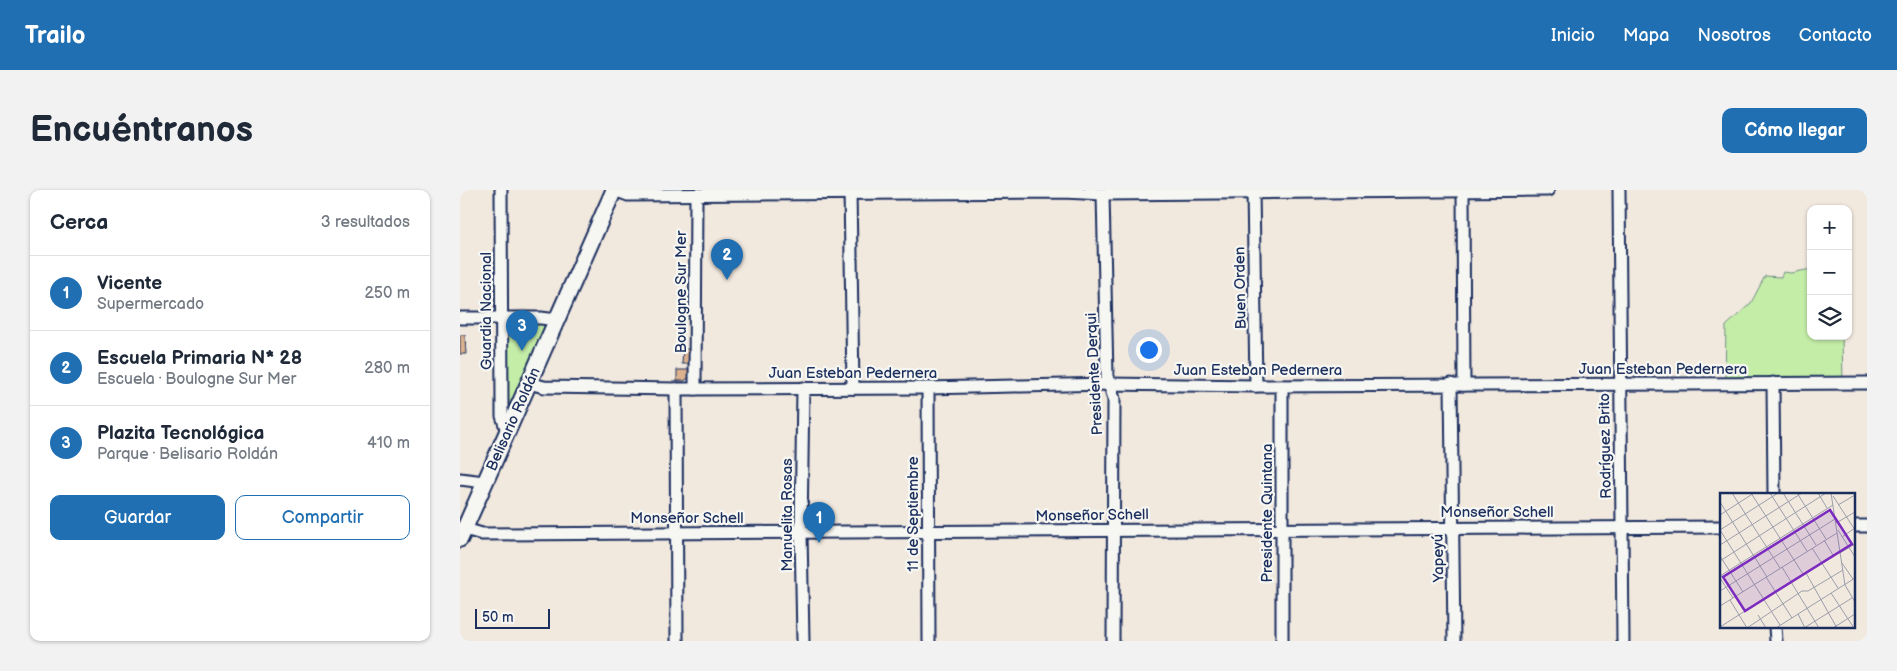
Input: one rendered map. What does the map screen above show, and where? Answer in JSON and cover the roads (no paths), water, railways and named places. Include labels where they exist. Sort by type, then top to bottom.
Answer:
[{"type":"street","name":"Guardia Nacional","points":[[501,190],[500,318],[502,406],[507,431]]},
{"type":"street","points":[[615,190],[628,195],[696,196],[850,192],[1064,191],[1103,194],[1253,191],[1548,190]]},
{"type":"street","name":"Belisario Roldán","points":[[462,534],[615,190]]},
{"type":"street","name":"Rodríguez Brito","points":[[1619,190],[1623,641]]},
{"type":"street","name":"Buen Orden","points":[[1253,191],[1256,386]]},
{"type":"street","points":[[1462,191],[1464,384]]},
{"type":"street","points":[[850,192],[853,388]]},
{"type":"street","name":"Presidente Derqui","points":[[1103,194],[1107,376],[1114,399],[1113,641]]},
{"type":"street","name":"Boulogne Sur Mer","points":[[695,389],[696,196]]},
{"type":"street","points":[[460,318],[542,318],[557,320]]},
{"type":"street","name":"Juan Esteban Pedernera","points":[[529,383],[544,387],[676,389],[928,388],[1108,384],[1282,386],[1867,383]]},
{"type":"street","points":[[1773,383],[1774,493]]},
{"type":"street","name":"Yapeyú","points":[[1451,384],[1454,641]]},
{"type":"street","name":"Presidente Quintana","points":[[1282,386],[1282,641]]},
{"type":"street","name":"Manuelita Rosas","points":[[803,388],[801,532],[803,641]]},
{"type":"street","name":"11 de Septiembre","points":[[928,388],[928,641]]},
{"type":"street","points":[[676,389],[677,641]]},
{"type":"street","points":[[460,479],[484,482]]},
{"type":"street","points":[[1854,526],[1867,526]]},
{"type":"street","name":"Monseñor Schell","points":[[462,534],[1720,527]]},
{"type":"street","points":[[1775,628],[1776,641]]},
{"type":"place","name":"Escuela Primaria N* 28","points":[[727,280]]},
{"type":"place","name":"Plazita Tecnológica","points":[[522,351]]},
{"type":"place","name":"Vicente","points":[[819,543]]}]
